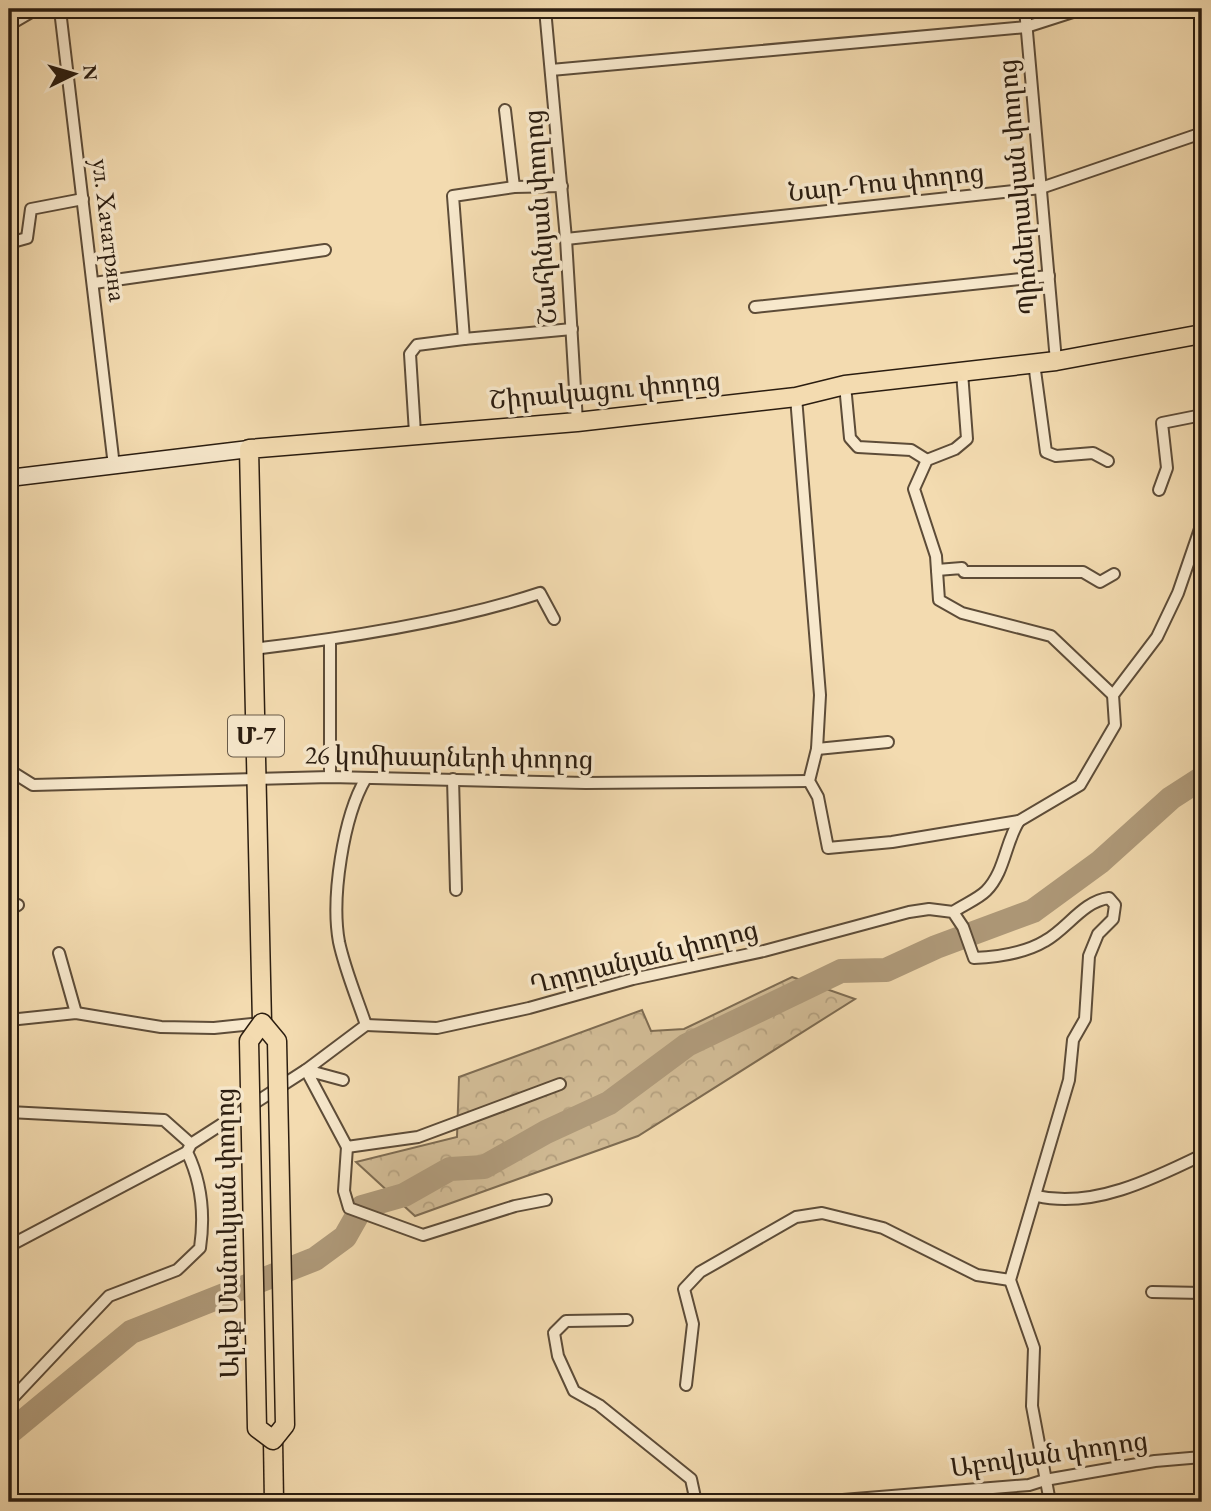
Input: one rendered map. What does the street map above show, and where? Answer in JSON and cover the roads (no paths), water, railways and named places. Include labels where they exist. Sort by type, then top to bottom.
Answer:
[{"type":"main road","name":"Շիրակացու փողոց","points":[[9,478],[249,449],[415,433],[577,422],[796,397],[845,385],[1056,361],[1201,339]]},
{"type":"main road","name":"Ալեք Մանուկյան փողոց","points":[[249,449],[262,1023],[276,1041],[277,1068],[285,1425],[272,1440],[274,1502]]},
{"type":"main road","name":"Ալեք Մանուկյան փողոց","points":[[262,1023],[248,1041],[257,1428],[272,1440]]},
{"type":"street","points":[[9,25],[32,10],[65,9]]},
{"type":"street","name":"ул. Хачатряна","points":[[65,9],[83,199],[114,466]]},
{"type":"street","name":"Շահինյան փողոց","points":[[545,9],[562,186],[577,422]]},
{"type":"street","name":"Պիոներական փողոց","points":[[1025,9],[1056,361]]},
{"type":"street","points":[[551,70],[1026,27],[1082,9]]},
{"type":"street","points":[[505,110],[514,187]]},
{"type":"street","name":"Նար-Դոս փողոց","points":[[566,239],[1041,188],[1202,133]]},
{"type":"street","points":[[464,340],[453,196],[514,187],[562,186]]},
{"type":"street","points":[[9,243],[27,238],[31,209],[83,199]]},
{"type":"street","points":[[94,283],[326,250]]},
{"type":"street","points":[[755,307],[1049,276]]},
{"type":"street","points":[[415,433],[410,354],[417,345],[572,330]]},
{"type":"street","points":[[1034,363],[1046,452],[1056,456],[1093,453],[1108,461]]},
{"type":"street","points":[[962,372],[967,439],[955,449],[927,460],[914,489],[932,543],[939,600],[962,613],[1051,636],[1113,695]]},
{"type":"street","points":[[845,385],[850,438],[858,447],[911,450],[927,460]]},
{"type":"street","points":[[796,397],[820,695],[817,748],[809,781],[818,797],[828,848],[892,842],[1019,821],[1080,785],[1115,725],[1113,695],[1157,637],[1178,593],[1202,523]]},
{"type":"street","points":[[1159,490],[1167,468],[1162,423],[1202,415]]},
{"type":"street","points":[[937,570],[1007,570],[1026,574],[1083,572],[1100,582],[1114,574]]},
{"type":"street","points":[[253,649],[330,640],[511,603],[540,593],[554,619]]},
{"type":"street","points":[[330,640],[330,777]]},
{"type":"street","points":[[817,748],[888,742]]},
{"type":"street","name":"26 կոմիսարների փողոց","points":[[9,770],[33,785],[330,777],[586,783],[809,781]]},
{"type":"street","points":[[9,1246],[189,1148],[306,1070],[366,1026],[339,942],[337,896],[356,793],[366,778]]},
{"type":"street","points":[[453,779],[456,890]]},
{"type":"street","points":[[1019,821],[1010,836],[999,873],[986,892],[953,912],[963,926],[974,958],[1014,952],[1045,942],[1096,899],[1109,898],[1115,905],[1113,919],[1098,934],[1089,956],[1086,1019],[1073,1040],[1069,1080],[1037,1196],[1010,1280],[1034,1348],[1032,1406],[1050,1502]]},
{"type":"street","name":"Ղորղանյան փողոց","points":[[366,1026],[437,1028],[529,1008],[633,979],[764,951],[873,920],[929,909],[953,912]]},
{"type":"street","points":[[59,953],[76,1013]]},
{"type":"street","points":[[9,1020],[76,1013],[161,1027],[214,1028],[262,1023]]},
{"type":"street","points":[[306,1070],[342,1080]]},
{"type":"street","points":[[306,1070],[347,1147],[345,1191],[349,1208],[423,1236],[515,1206],[546,1200]]},
{"type":"street","points":[[347,1147],[418,1137],[560,1084]]},
{"type":"street","points":[[9,1112],[164,1120],[189,1148],[203,1206],[200,1248],[177,1270],[109,1296],[9,1402]]},
{"type":"street","points":[[1037,1196],[1054,1200],[1118,1191],[1202,1156]]},
{"type":"street","points":[[686,1385],[692,1324],[684,1289],[700,1272],[796,1217],[822,1213],[883,1228],[978,1275],[1010,1280]]},
{"type":"street","points":[[1152,1292],[1202,1293]]},
{"type":"street","points":[[627,1320],[566,1321],[554,1333],[558,1356],[574,1391],[599,1405],[691,1479],[696,1502]]},
{"type":"street","name":"Աբովյան փողոց","points":[[818,1502],[1029,1486],[1045,1480],[1155,1461],[1202,1457]]},
{"type":"waterway","points":[[9,1433],[131,1332],[315,1259],[345,1237],[362,1207],[404,1195],[450,1169],[484,1167],[546,1132],[609,1103],[687,1045],[841,971],[886,970],[936,947],[1033,911],[1100,862],[1171,798],[1202,778]]}]
